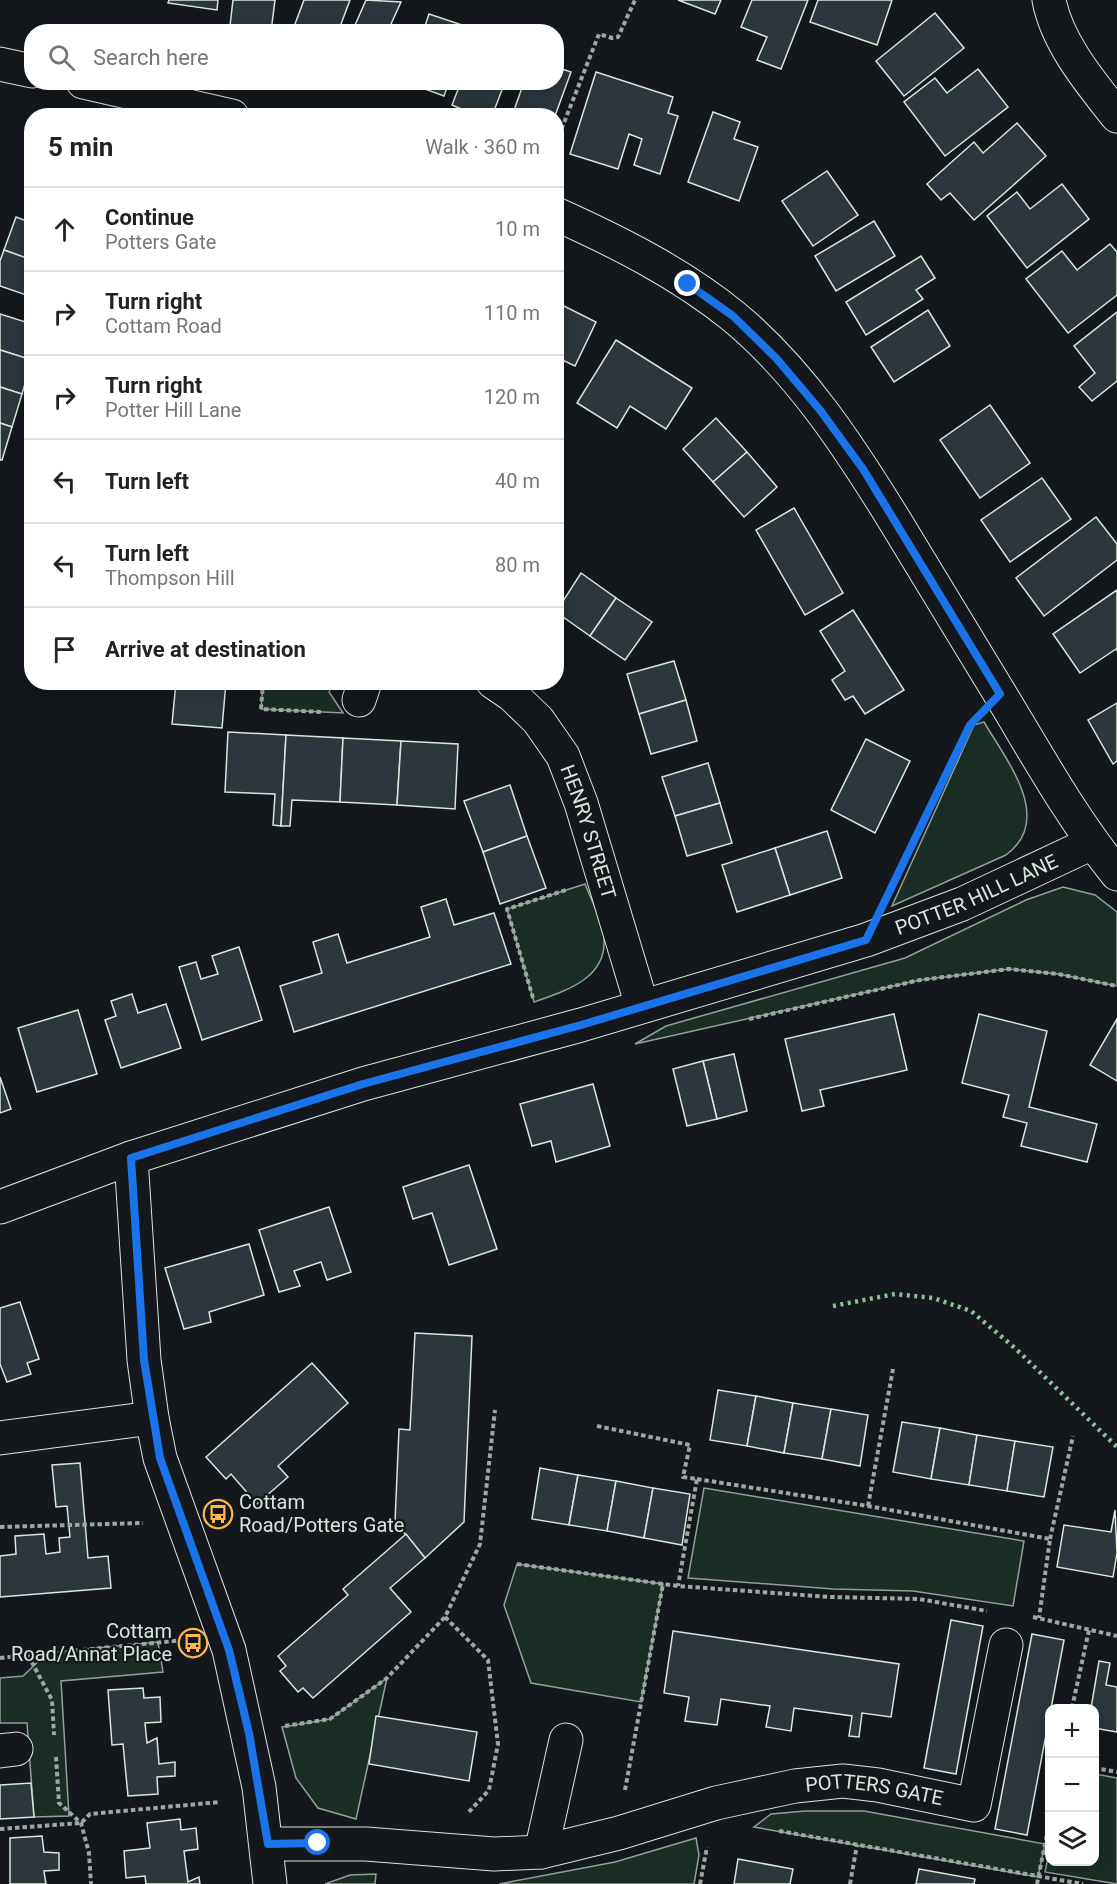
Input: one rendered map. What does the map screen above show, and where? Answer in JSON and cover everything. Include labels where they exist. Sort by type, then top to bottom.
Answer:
[{"type":"street","points":[[1049,0],[1072,52],[1088,79],[1117,116]]},
{"type":"street","points":[[0,64],[24,69]]},
{"type":"street","points":[[118,90],[196,108]]},
{"type":"street","points":[[564,218],[636,252],[688,284],[733,316],[776,358],[820,410],[863,469],[1092,843],[1117,874]]},
{"type":"street","name":"HENRY STREET","points":[[502,690],[538,720],[563,756],[581,803],[642,1006]]},
{"type":"street","name":"POTTER HILL LANE","points":[[0,1207],[131,1158],[363,1084],[543,1035],[866,940],[962,904],[1092,843]]},
{"type":"street","points":[[131,1158],[144,1360],[152,1418],[160,1458],[181,1522],[224,1636],[249,1733],[268,1844],[270,1884]]},
{"type":"street","points":[[0,1438],[152,1418]]},
{"type":"street","name":"POTTERS GATE","points":[[268,1844],[366,1844],[494,1854],[542,1852],[619,1833],[716,1803],[795,1786],[843,1781],[878,1785],[974,1804],[1006,1645]]},
{"type":"street","points":[[542,1852],[566,1740]]},
{"type":"path","points":[[564,123],[599,34],[612,38],[618,37],[635,0]]},
{"type":"path","points":[[262,690],[261,709],[343,713],[362,691]]},
{"type":"path","points":[[866,940],[970,725],[1000,694]]},
{"type":"path","points":[[543,1035],[507,909],[604,878]]},
{"type":"path","points":[[744,1020],[920,980],[1009,969],[1058,974],[1117,986]]},
{"type":"path","points":[[868,1506],[893,1369]]},
{"type":"path","points":[[249,1733],[330,1719],[387,1678],[445,1617],[480,1544],[495,1410]]},
{"type":"path","points":[[597,1426],[690,1444],[683,1477],[868,1506],[1050,1539]]},
{"type":"path","points":[[1039,1618],[1050,1539],[1073,1436]]},
{"type":"path","points":[[678,1586],[697,1479]]},
{"type":"path","points":[[0,1527],[181,1522]]},
{"type":"path","points":[[517,1564],[678,1586],[830,1597],[919,1599],[994,1612]]},
{"type":"path","points":[[619,1833],[625,1785],[663,1584]]},
{"type":"path","points":[[1027,1616],[1117,1635]]},
{"type":"path","points":[[435,1850],[489,1790],[498,1744],[488,1660],[445,1617]]},
{"type":"path","points":[[1073,1704],[1089,1630]]},
{"type":"path","points":[[0,1658],[224,1636]]},
{"type":"path","points":[[28,1655],[52,1700],[60,1803],[81,1822],[89,1853],[91,1884]]},
{"type":"path","points":[[1099,1769],[1117,1772]]},
{"type":"path","points":[[0,1829],[81,1822],[90,1814],[261,1798]]},
{"type":"path","points":[[776,1831],[1083,1884]]},
{"type":"path","points":[[700,1884],[704,1852],[711,1842]]},
{"type":"path","points":[[1036,1884],[1045,1843]]},
{"type":"path","points":[[850,1884],[857,1845]]},
{"type":"green space","points":[[262,690],[330,690],[343,713],[261,709]]},
{"type":"green space","points":[[984,722],[1014,771],[1022,789],[1026,807],[1026,824],[1020,841],[1006,855],[892,906],[974,725]]},
{"type":"green space","points":[[585,884],[603,931],[603,952],[599,964],[582,981],[571,988],[534,1002],[507,909]]},
{"type":"green space","points":[[1063,887],[1095,895],[1117,912],[1117,986],[1058,974],[1009,969],[920,980],[635,1044],[666,1026],[905,958],[1026,900]]},
{"type":"green space","points":[[704,1488],[1024,1541],[1013,1606],[913,1591],[833,1589],[688,1578]]},
{"type":"green space","points":[[517,1564],[663,1584],[641,1702],[531,1683],[504,1605]]},
{"type":"green space","points":[[158,1642],[163,1672],[61,1681],[69,1816],[34,1817],[27,1723],[0,1723],[0,1678],[23,1676],[47,1653]]},
{"type":"green space","points":[[387,1678],[356,1819],[318,1808],[296,1778],[282,1727],[330,1719]]},
{"type":"green space","points":[[1099,1775],[1117,1778],[1117,1884],[1045,1872],[1046,1866],[1099,1866]]},
{"type":"green space","points":[[805,1811],[864,1811],[1045,1844],[1038,1877],[754,1827],[771,1814]]},
{"type":"green space","points":[[696,1838],[699,1855],[694,1884],[499,1884],[615,1862]]},
{"type":"green space","points":[[376,1874],[375,1884],[325,1884],[350,1875]]},
{"type":"building","points":[[169,0],[218,0],[217,10],[168,3]]},
{"type":"building","points":[[233,0],[275,0],[272,24],[230,24]]},
{"type":"building","points":[[304,0],[350,0],[341,24],[295,24]]},
{"type":"building","points":[[366,0],[401,2],[391,24],[356,24]]},
{"type":"building","points":[[678,0],[721,0],[715,14]]},
{"type":"building","points":[[752,0],[808,0],[781,69],[757,60],[767,37],[741,27]]},
{"type":"building","points":[[818,0],[892,0],[877,45],[810,22]]},
{"type":"building","points":[[935,13],[964,48],[904,96],[876,61]]},
{"type":"building","points":[[429,14],[459,24],[426,24]]},
{"type":"building","points":[[978,69],[1008,107],[945,156],[904,102],[935,78],[947,93]]},
{"type":"building","points":[[564,70],[571,72],[558,108],[515,108],[521,90],[564,90]]},
{"type":"building","points":[[596,72],[673,97],[668,113],[678,116],[660,174],[634,165],[642,139],[629,134],[618,169],[570,154]]},
{"type":"building","points":[[428,90],[446,90],[444,96]]},
{"type":"building","points":[[458,90],[502,90],[495,108],[459,108],[452,105]]},
{"type":"building","points":[[713,112],[740,122],[734,139],[758,147],[739,201],[688,182]]},
{"type":"building","points":[[1017,123],[1046,156],[974,220],[950,193],[941,200],[927,184],[974,142],[983,153]]},
{"type":"building","points":[[827,171],[858,215],[813,246],[782,201]]},
{"type":"building","points":[[1062,184],[1089,219],[1027,268],[987,216],[1017,192],[1030,209]]},
{"type":"building","points":[[16,217],[24,220],[24,257],[4,250]]},
{"type":"building","points":[[874,221],[895,256],[836,291],[815,256]]},
{"type":"building","points":[[1110,244],[1117,252],[1117,295],[1068,333],[1026,279],[1062,251],[1077,270]]},
{"type":"building","points":[[4,250],[24,257],[24,294],[0,286],[0,261]]},
{"type":"building","points":[[921,256],[935,278],[916,290],[923,299],[866,335],[846,302]]},
{"type":"building","points":[[564,306],[596,322],[575,366],[564,361]]},
{"type":"building","points":[[928,310],[950,346],[894,382],[871,347]]},
{"type":"building","points":[[1117,312],[1117,381],[1092,401],[1079,387],[1095,373],[1074,346]]},
{"type":"building","points":[[0,314],[24,322],[24,358],[0,350]]},
{"type":"building","points":[[616,340],[692,388],[666,429],[630,406],[617,428],[577,403]]},
{"type":"building","points":[[0,350],[24,358],[22,394],[0,387]]},
{"type":"building","points":[[0,387],[22,394],[12,427],[0,423]]},
{"type":"building","points":[[990,405],[1030,463],[980,498],[940,440]]},
{"type":"building","points":[[716,418],[747,452],[713,482],[683,449]]},
{"type":"building","points":[[0,423],[12,427],[2,460],[0,460]]},
{"type":"building","points":[[747,452],[777,487],[744,517],[713,482]]},
{"type":"building","points":[[1042,478],[1071,519],[1010,562],[981,520]]},
{"type":"building","points":[[794,508],[843,593],[805,615],[756,530]]},
{"type":"building","points":[[1096,517],[1117,544],[1117,560],[1044,616],[1016,578]]},
{"type":"building","points":[[581,573],[616,598],[590,636],[564,618],[564,600]]},
{"type":"building","points":[[1117,590],[1117,651],[1116,649],[1080,673],[1053,634]]},
{"type":"building","points":[[616,598],[652,622],[625,660],[590,636]]},
{"type":"building","points":[[853,610],[904,690],[865,714],[853,696],[845,700],[832,680],[845,671],[820,631]]},
{"type":"building","points":[[674,661],[686,700],[639,714],[627,674]]},
{"type":"building","points":[[175,690],[225,690],[222,728],[172,724]]},
{"type":"building","points":[[686,700],[697,741],[651,754],[639,714]]},
{"type":"building","points":[[1117,703],[1117,761],[1113,764],[1088,720]]},
{"type":"building","points":[[228,732],[286,735],[281,826],[273,825],[275,794],[225,792]]},
{"type":"building","points":[[286,735],[343,738],[340,802],[292,800],[290,826],[281,826]]},
{"type":"building","points":[[343,738],[401,741],[397,805],[340,802]]},
{"type":"building","points":[[866,739],[910,761],[875,833],[831,810]]},
{"type":"building","points":[[401,741],[458,744],[455,809],[397,805]]},
{"type":"building","points":[[708,763],[720,803],[675,816],[662,777]]},
{"type":"building","points":[[510,785],[527,836],[483,852],[464,801]]},
{"type":"building","points":[[720,803],[732,843],[687,856],[675,816]]},
{"type":"building","points":[[827,831],[842,878],[790,895],[775,848]]},
{"type":"building","points":[[527,836],[546,888],[500,904],[483,852]]},
{"type":"building","points":[[775,848],[790,895],[737,912],[722,865]]},
{"type":"building","points":[[446,899],[454,925],[494,913],[511,964],[294,1032],[280,986],[322,973],[313,942],[338,934],[347,963],[430,937],[421,907]]},
{"type":"building","points":[[239,947],[262,1020],[202,1040],[179,967],[196,962],[201,979],[218,974],[212,956]]},
{"type":"building","points":[[132,994],[138,1013],[166,1004],[181,1048],[121,1068],[105,1020],[116,1016],[111,1001]]},
{"type":"building","points":[[78,1010],[97,1074],[37,1092],[18,1028]]},
{"type":"building","points":[[894,1014],[907,1070],[820,1090],[824,1106],[802,1111],[785,1039]]},
{"type":"building","points":[[979,1014],[1047,1031],[1029,1107],[1097,1124],[1087,1162],[1021,1146],[1027,1123],[1003,1117],[1009,1095],[962,1083]]},
{"type":"building","points":[[1117,1019],[1117,1081],[1090,1065]]},
{"type":"building","points":[[734,1054],[747,1111],[717,1119],[703,1061]]},
{"type":"building","points":[[703,1061],[717,1119],[687,1126],[673,1069]]},
{"type":"building","points":[[0,1077],[11,1109],[0,1113]]},
{"type":"building","points":[[593,1084],[610,1146],[556,1162],[551,1141],[532,1146],[520,1104]]},
{"type":"building","points":[[469,1165],[497,1249],[449,1265],[432,1213],[413,1219],[403,1187]]},
{"type":"building","points":[[329,1207],[351,1272],[327,1280],[321,1262],[294,1271],[300,1286],[279,1292],[259,1230]]},
{"type":"building","points":[[249,1244],[264,1295],[209,1312],[211,1322],[184,1329],[165,1268]]},
{"type":"building","points":[[20,1302],[39,1359],[27,1363],[31,1374],[7,1382],[0,1364],[0,1308]]},
{"type":"building","points":[[415,1333],[472,1336],[464,1522],[425,1558],[395,1522],[399,1429],[410,1430]]},
{"type":"building","points":[[312,1363],[348,1403],[278,1466],[288,1477],[257,1504],[231,1474],[226,1479],[206,1457]]},
{"type":"building","points":[[718,1390],[756,1396],[747,1446],[710,1440]]},
{"type":"building","points":[[756,1396],[793,1403],[784,1453],[747,1446]]},
{"type":"building","points":[[793,1403],[831,1409],[822,1459],[784,1453]]},
{"type":"building","points":[[831,1409],[868,1415],[860,1466],[822,1459]]},
{"type":"building","points":[[902,1422],[940,1428],[931,1479],[893,1472]]},
{"type":"building","points":[[940,1428],[977,1435],[969,1485],[931,1479]]},
{"type":"building","points":[[977,1435],[1015,1441],[1007,1491],[969,1485]]},
{"type":"building","points":[[1015,1441],[1053,1447],[1044,1497],[1007,1491]]},
{"type":"building","points":[[80,1463],[88,1558],[108,1556],[111,1588],[0,1597],[0,1556],[16,1554],[15,1536],[44,1534],[46,1554],[60,1552],[59,1538],[70,1537],[67,1506],[56,1507],[52,1465]]},
{"type":"building","points":[[540,1468],[578,1475],[569,1525],[532,1519]]},
{"type":"building","points":[[578,1475],[616,1481],[607,1531],[569,1525]]},
{"type":"building","points":[[616,1481],[653,1488],[644,1538],[607,1531]]},
{"type":"building","points":[[653,1488],[690,1494],[682,1545],[644,1538]]},
{"type":"building","points":[[1115,1510],[1117,1553],[1113,1577],[1057,1567],[1064,1525],[1111,1532]]},
{"type":"building","points":[[406,1534],[425,1558],[390,1588],[411,1612],[313,1698],[303,1688],[298,1692],[280,1671],[286,1666],[278,1656],[348,1595],[343,1589]]},
{"type":"building","points":[[951,1620],[983,1626],[956,1774],[924,1768]]},
{"type":"building","points":[[673,1631],[899,1664],[891,1717],[862,1713],[859,1737],[849,1736],[852,1716],[794,1708],[791,1731],[766,1727],[770,1706],[721,1699],[717,1725],[685,1721],[689,1697],[664,1693]]},
{"type":"building","points":[[1032,1634],[1064,1640],[1052,1704],[1045,1704],[1045,1740],[1027,1835],[995,1829]]},
{"type":"building","points":[[1099,1661],[1110,1663],[1106,1685],[1117,1687],[1117,1732],[1099,1729],[1099,1704],[1092,1704]]},
{"type":"building","points":[[143,1688],[144,1698],[160,1697],[161,1722],[145,1723],[147,1743],[157,1738],[159,1764],[175,1762],[175,1776],[157,1777],[158,1794],[128,1796],[123,1744],[112,1745],[108,1690]]},
{"type":"building","points":[[376,1716],[477,1732],[469,1781],[369,1764]]},
{"type":"building","points":[[31,1783],[34,1817],[0,1819],[0,1785]]},
{"type":"building","points":[[180,1819],[181,1830],[196,1828],[198,1849],[184,1851],[188,1882],[199,1877],[200,1884],[146,1884],[145,1876],[126,1878],[124,1851],[150,1848],[147,1823]]},
{"type":"building","points":[[42,1836],[44,1852],[59,1853],[59,1870],[44,1871],[46,1884],[10,1884],[10,1838]]},
{"type":"building","points":[[738,1859],[793,1869],[790,1884],[734,1884]]},
{"type":"building","points":[[919,1869],[975,1879],[974,1884],[916,1884]]},
{"type":"hedge","points":[[833,1306],[895,1294],[933,1298],[971,1311],[1015,1348],[1117,1447]]},
{"type":"place","name":"Cottam Road/Potters Gate","points":[[218,1514]]},
{"type":"place","name":"Cottam Road/Annat Place","points":[[193,1643]]},
{"type":"route","points":[[318,1843],[268,1844],[249,1733],[229,1650],[181,1522],[160,1458],[144,1360],[131,1158],[363,1084],[581,1025],[866,940],[970,725],[1000,694],[863,469],[820,410],[776,358],[733,316],[688,284]]}]
